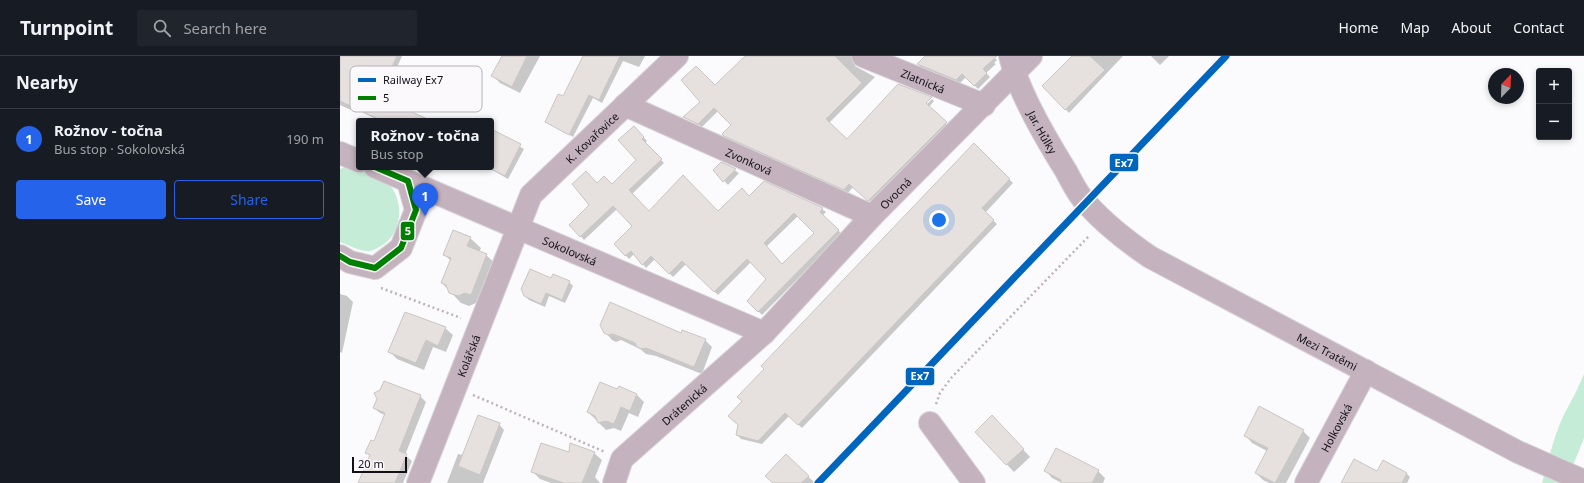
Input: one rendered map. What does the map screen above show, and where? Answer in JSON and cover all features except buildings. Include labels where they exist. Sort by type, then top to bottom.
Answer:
[{"type":"street","name":"K. Kovařovice","points":[[518,227],[531,195],[677,56]]},
{"type":"street","name":"Zlatnická","points":[[863,56],[984,105]]},
{"type":"street","name":"Ovocná","points":[[764,333],[872,216],[984,105],[1012,65],[1031,56]]},
{"type":"street","name":"Jar. Hůlky","points":[[1012,65],[1051,146],[1086,203]]},
{"type":"street","name":"Zvonková","points":[[625,105],[872,216]]},
{"type":"street","points":[[340,153],[356,159]]},
{"type":"street","name":"Sokolovská","points":[[382,170],[764,333]]},
{"type":"street","points":[[340,256],[350,262],[376,268],[401,248],[416,210],[408,181]]},
{"type":"street","name":"Mezi Tratěmi","points":[[1086,203],[1124,239],[1150,258],[1518,452],[1583,481]]},
{"type":"street","name":"Kolářská","points":[[418,483],[518,227]]},
{"type":"street","name":"Drátenická","points":[[614,483],[622,459],[764,333]]},
{"type":"street","name":"Holkovská","points":[[1306,483],[1366,371]]},
{"type":"street","points":[[930,423],[974,483]]},
{"type":"path","points":[[930,423],[936,419],[934,408],[940,393],[952,377],[1104,221]]},
{"type":"path","points":[[376,268],[377,286],[480,325]]},
{"type":"path","points":[[456,387],[622,459]]},
{"type":"green space","points":[[351,165],[356,167],[356,170],[367,170],[385,180],[394,191],[399,208],[397,226],[388,241],[374,250],[365,251],[340,242],[340,169]]},
{"type":"green space","points":[[1584,374],[1584,438],[1566,483],[1542,483],[1559,425]]},
{"type":"rail line","name":"Ex7","points":[[818,483],[1226,56]]},
{"type":"transit line","name":"5","points":[[340,256],[350,262],[375,268],[401,248],[416,210],[408,181],[382,170]]},
{"type":"place","name":"Rožnov - točna","points":[[425,216]]}]
